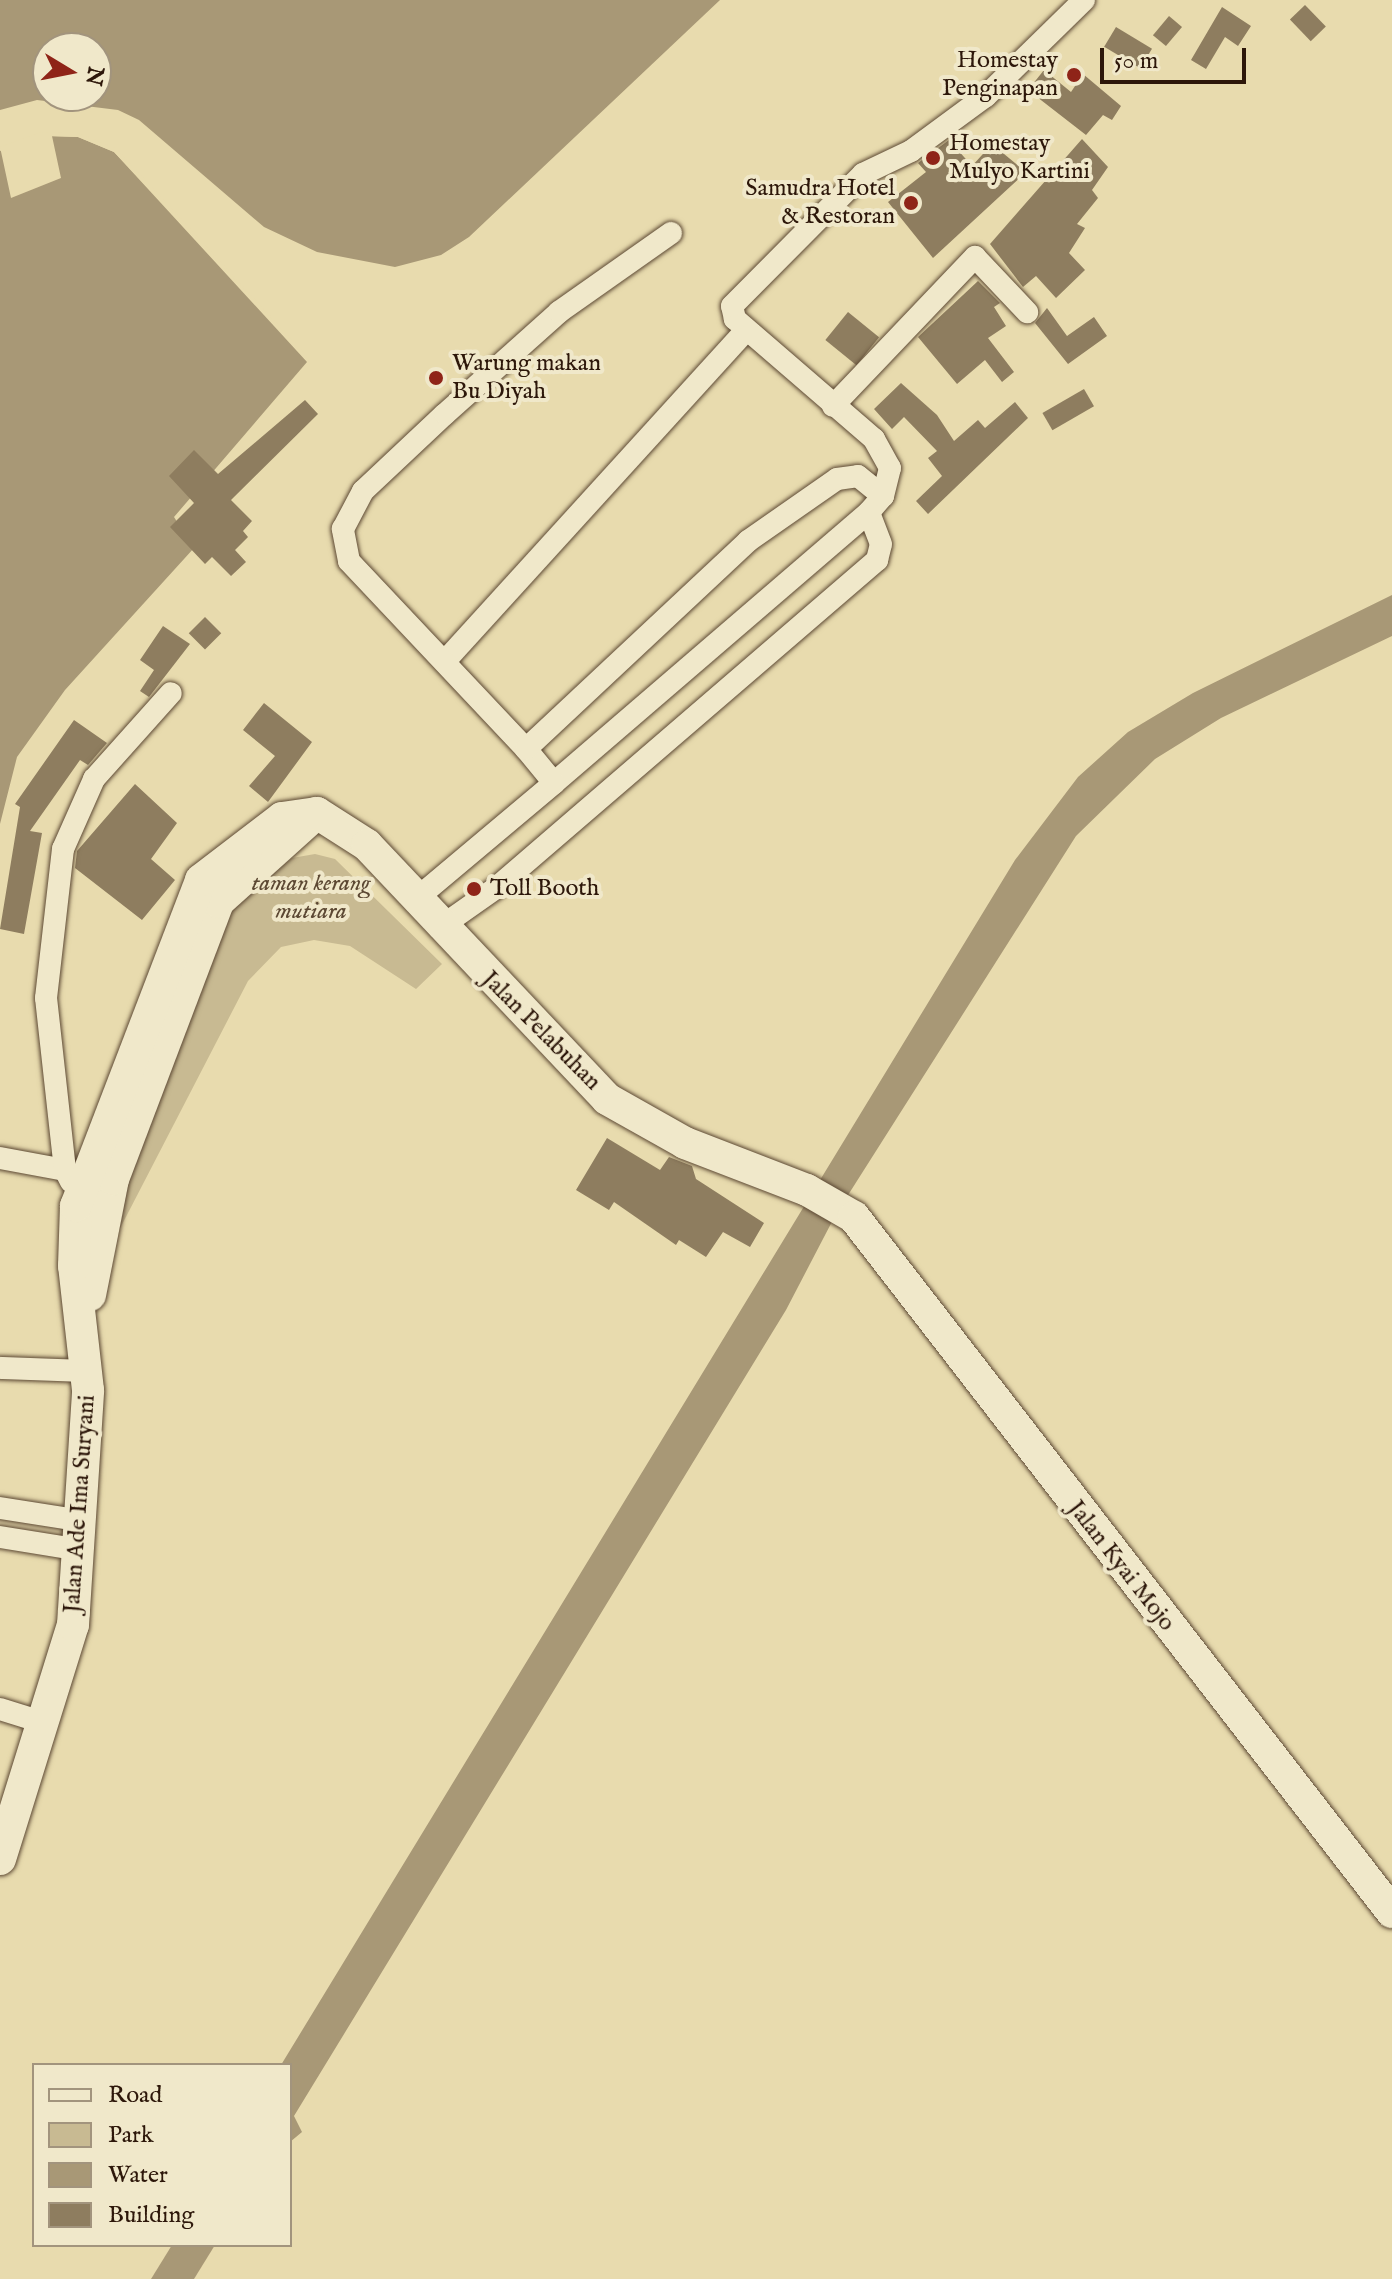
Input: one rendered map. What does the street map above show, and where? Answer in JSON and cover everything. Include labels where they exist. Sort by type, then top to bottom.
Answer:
[{"type":"main road","name":"Jalan Pelabuhan","points":[[317,813],[367,845],[439,928],[607,1099],[685,1143],[807,1190],[854,1217]]},
{"type":"main road","name":"Jalan Ade Ima Suryani","points":[[0,1859],[45,1723],[73,1625],[81,1535],[88,1371],[72,1231],[84,1189],[209,891],[282,818],[317,813]]},
{"type":"main road","name":"Jalan Kyai Mojo","points":[[854,1217],[1392,1912]]},
{"type":"street","points":[[416,899],[876,504],[890,468],[874,439],[746,330],[732,313],[735,301],[824,209],[863,174],[911,151],[986,96],[1084,0]]},
{"type":"street","points":[[554,783],[446,660],[349,561],[343,529],[363,491],[559,312],[671,233]]},
{"type":"street","points":[[833,406],[975,257],[1027,312]]},
{"type":"street","points":[[446,660],[746,330]]},
{"type":"street","points":[[439,928],[496,888],[877,560],[881,544],[876,504],[858,476],[806,497],[578,695],[526,749]]},
{"type":"street","points":[[84,1189],[46,998],[63,849],[94,779],[171,693]]},
{"type":"street","points":[[0,1158],[84,1189]]},
{"type":"street","points":[[0,1368],[88,1371]]},
{"type":"street","points":[[0,1508],[81,1535]]},
{"type":"street","points":[[0,1537],[81,1535]]},
{"type":"street","points":[[0,1709],[45,1723]]},
{"type":"green space","name":"taman kerang mutiara","points":[[315,854],[335,859],[442,964],[416,989],[350,946],[314,940],[281,947],[248,981],[99,1269],[109,1206],[229,908],[292,858]]},
{"type":"water","points":[[0,0],[720,0],[469,237],[441,255],[395,267],[317,252],[264,227],[139,120],[112,109],[112,32],[32,32],[32,101],[0,110]]},
{"type":"water","points":[[42,136],[78,137],[114,152],[307,362],[174,517],[194,548],[65,690],[17,757],[0,824],[0,151]]},
{"type":"water","points":[[1392,595],[1392,636],[1221,718],[1155,759],[1076,836],[836,1214],[786,1310],[294,2116],[302,2132],[292,2140],[292,2063],[282,2063],[1015,860],[1078,777],[1128,732],[1193,693]]},
{"type":"water","points":[[171,2247],[214,2247],[194,2279],[151,2279]]},
{"type":"pier","points":[[41,132],[79,133],[117,149],[310,359],[114,152],[78,137],[52,136],[61,178],[11,198],[0,147]]},
{"type":"building","points":[[1305,5],[1326,27],[1311,41],[1290,20]]},
{"type":"building","points":[[1222,7],[1251,26],[1238,46],[1225,37],[1206,69],[1191,60]]},
{"type":"building","points":[[1169,16],[1182,27],[1166,46],[1153,35]]},
{"type":"building","points":[[1116,27],[1152,49],[1140,68],[1104,47]]},
{"type":"building","points":[[1044,70],[1071,92],[1083,74],[1121,106],[1112,120],[1103,115],[1086,135],[1028,90]]},
{"type":"building","points":[[1082,139],[1108,167],[1092,190],[1098,198],[1077,224],[1085,228],[1069,253],[1085,270],[1056,298],[1036,276],[1023,287],[990,244]]},
{"type":"building","points":[[949,140],[972,166],[992,144],[1026,172],[933,258],[888,202],[926,172],[918,163]]},
{"type":"building","points":[[978,281],[1000,303],[994,307],[1006,326],[988,338],[1014,372],[1002,382],[985,360],[957,384],[918,337]]},
{"type":"building","points":[[1047,308],[1067,336],[1094,317],[1107,336],[1068,364],[1035,323]]},
{"type":"building","points":[[848,312],[879,337],[856,365],[825,340]]},
{"type":"building","points":[[901,383],[937,415],[954,441],[978,420],[985,428],[1015,402],[1028,418],[928,514],[916,501],[942,476],[928,458],[937,451],[904,417],[892,429],[874,409]]},
{"type":"building","points":[[1084,389],[1094,406],[1052,430],[1042,413]]},
{"type":"building","points":[[305,400],[318,414],[231,500],[252,521],[243,531],[248,537],[235,550],[246,562],[231,576],[212,557],[205,564],[170,527],[194,503],[169,476],[194,450],[218,474]]},
{"type":"building","points":[[205,617],[221,633],[205,650],[189,633]]},
{"type":"building","points":[[163,626],[190,644],[149,697],[140,691],[154,670],[140,660]]},
{"type":"building","points":[[264,703],[312,742],[268,802],[249,786],[275,756],[243,730]]},
{"type":"building","points":[[74,720],[107,743],[88,765],[80,760],[30,831],[42,833],[24,934],[0,929],[20,807],[15,804]]},
{"type":"building","points":[[135,784],[177,823],[151,859],[175,880],[142,920],[75,868],[77,851]]},
{"type":"building","points":[[607,1138],[660,1170],[669,1157],[692,1166],[696,1179],[764,1223],[750,1247],[723,1232],[706,1257],[679,1240],[676,1245],[614,1202],[609,1210],[576,1190]]},
{"type":"place","name":"Homestay Penginapan","points":[[1074,75]]},
{"type":"place","name":"Homestay Mulyo Kartini","points":[[933,158]]},
{"type":"place","name":"Samudra Hotel & Restoran","points":[[911,203]]},
{"type":"place","name":"Warung makan Bu Diyah","points":[[436,378]]},
{"type":"place","name":"Toll Booth","points":[[474,889]]}]
